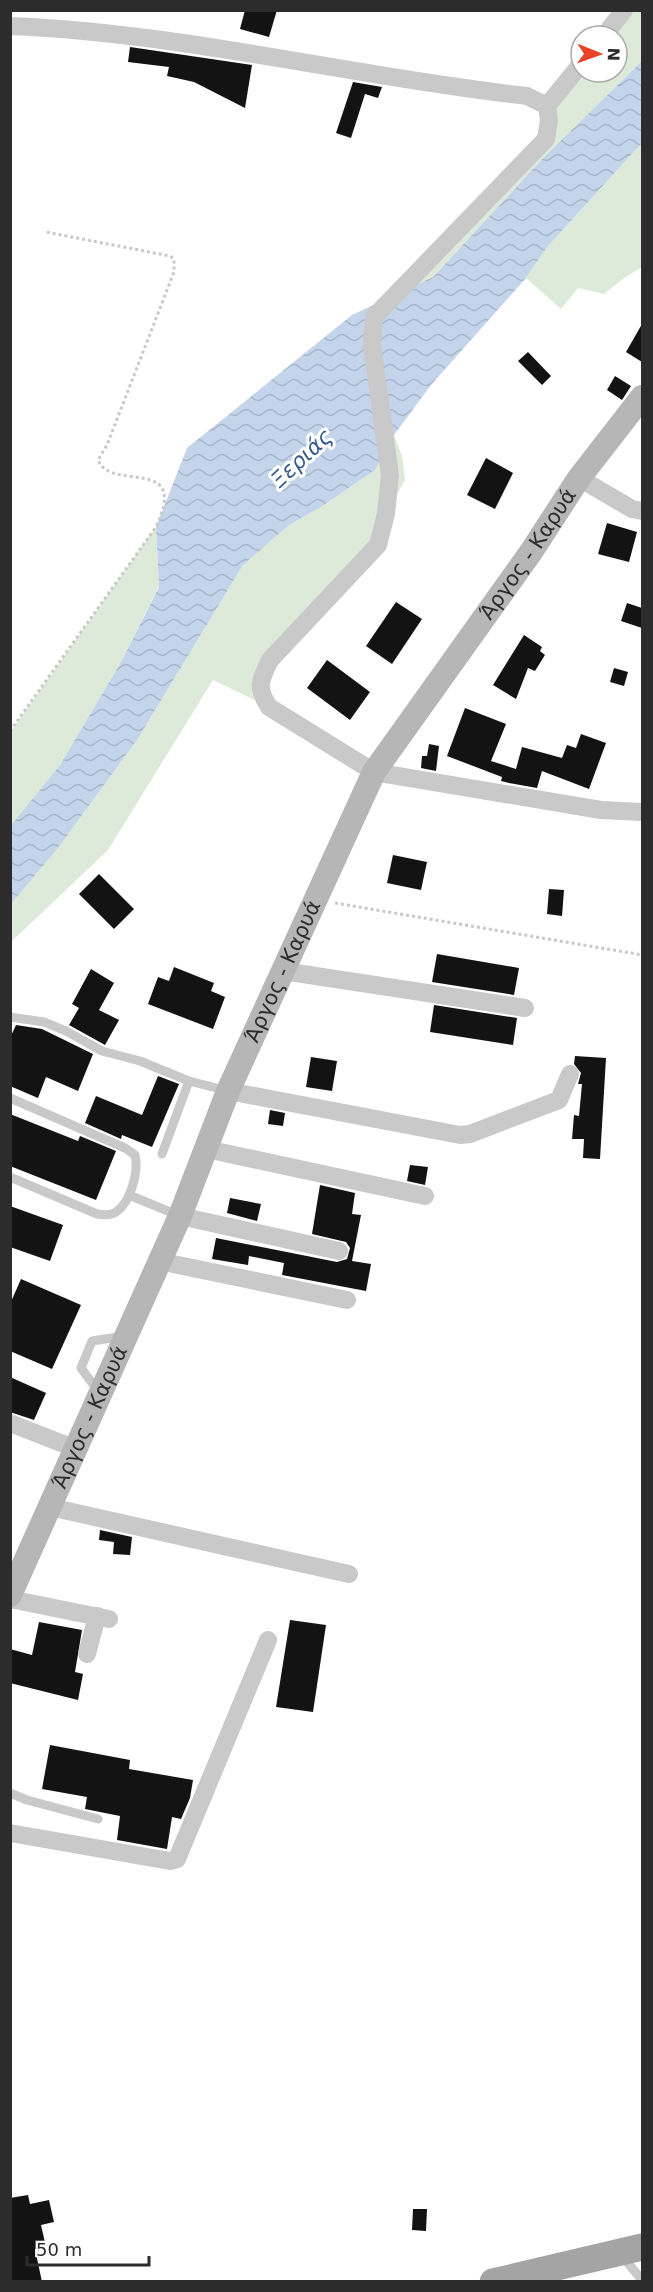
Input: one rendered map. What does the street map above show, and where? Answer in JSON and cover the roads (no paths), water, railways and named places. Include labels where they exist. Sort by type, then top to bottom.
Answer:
[{"type":"main road","name":"Άργος - Καρυά","points":[[10,1597],[101,1395],[124,1336],[180,1216],[228,1090],[374,772],[531,552],[579,478],[642,397]]},
{"type":"main road","points":[[493,2282],[631,2250]]},
{"type":"street","points":[[613,24],[624,10]]},
{"type":"street","points":[[10,26],[84,29],[307,62],[527,96],[547,106]]},
{"type":"street","points":[[569,79],[547,106],[549,120],[546,139],[374,317],[372,345],[390,475],[386,514],[378,545],[270,660],[261,679],[260,693],[269,707],[374,772],[601,810],[642,812]]},
{"type":"street","points":[[579,478],[632,509],[642,511]]},
{"type":"street","points":[[283,971],[525,1008]]},
{"type":"street","points":[[228,1090],[465,1135],[559,1100],[570,1074]]},
{"type":"street","points":[[206,1149],[425,1196]]},
{"type":"street","points":[[180,1216],[339,1251]]},
{"type":"street","points":[[159,1261],[347,1300]]},
{"type":"street","points":[[10,1423],[76,1449]]},
{"type":"street","points":[[50,1508],[349,1574]]},
{"type":"street","points":[[10,1597],[103,1618],[87,1654]]},
{"type":"street","points":[[10,1833],[170,1861],[177,1859],[268,1640]]},
{"type":"lane","points":[[10,1017],[44,1022],[102,1051],[140,1061],[189,1081],[228,1090]]},
{"type":"lane","points":[[162,1154],[189,1081]]},
{"type":"lane","points":[[10,1098],[135,1155],[137,1164],[129,1195],[117,1212],[109,1215],[97,1214],[10,1177]]},
{"type":"lane","points":[[129,1195],[180,1216]]},
{"type":"lane","points":[[10,1793],[27,1800],[98,1819]]},
{"type":"lane","points":[[631,2250],[642,2280]]},
{"type":"water","name":"Ξεριάς","points":[[642,61],[642,143],[547,247],[526,278],[431,385],[394,435],[375,470],[321,507],[289,525],[243,565],[137,740],[58,848],[11,904],[11,825],[60,765],[121,662],[159,587],[156,527],[187,448],[352,315],[433,277],[545,156],[619,84],[629,84],[629,74]]}]
